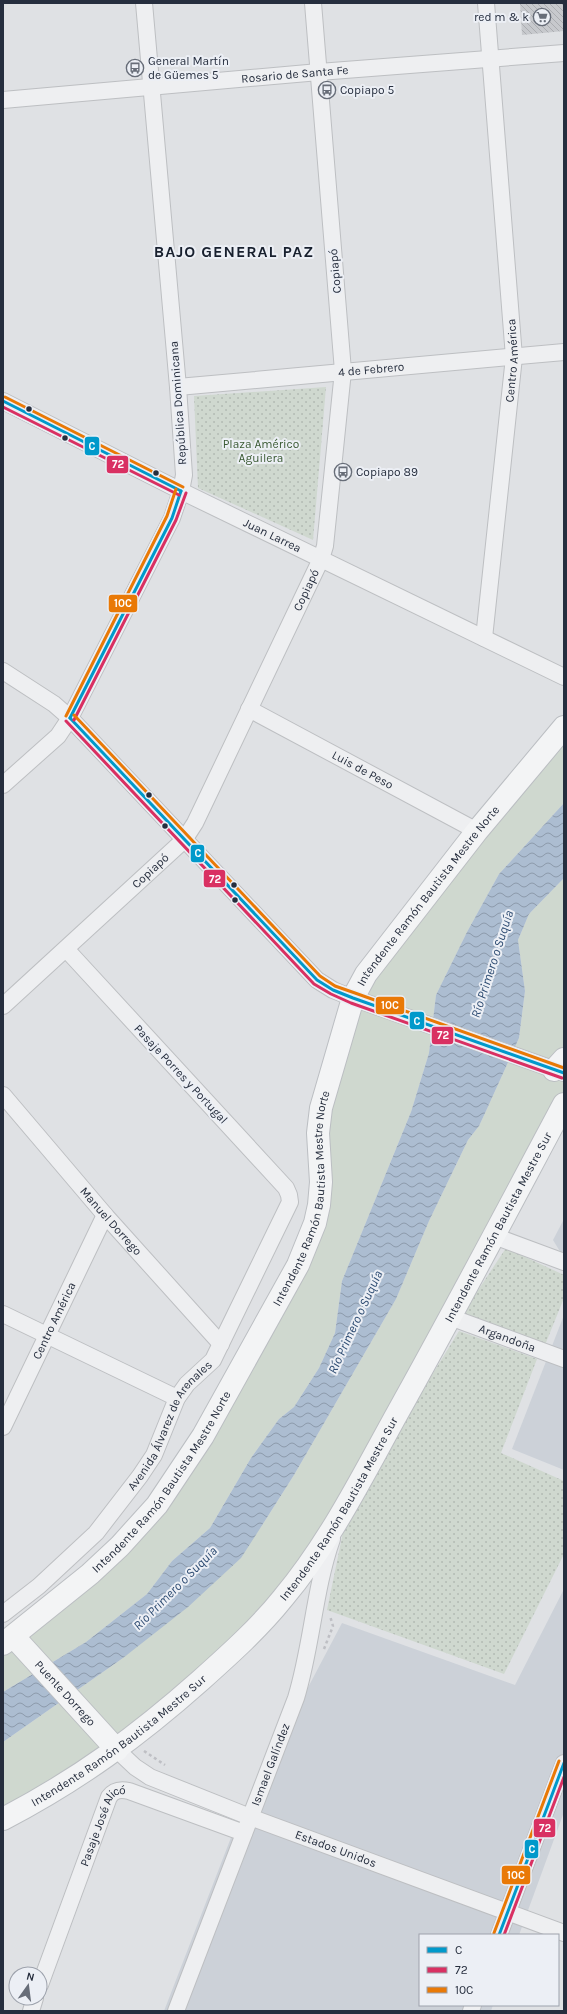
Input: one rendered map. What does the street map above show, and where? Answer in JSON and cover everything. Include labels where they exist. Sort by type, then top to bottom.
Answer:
[{"type":"main road","name":"Intendente Ramón Bautista Mestre Norte","points":[[9,1640],[120,1546],[157,1505],[203,1436],[298,1265],[315,1223],[321,1182],[318,1133],[321,1108],[353,998],[366,974],[477,831],[564,728]]},
{"type":"main road","name":"Intendente Ramón Bautista Mestre Sur","points":[[3,1819],[46,1797],[111,1744],[177,1701],[257,1627],[301,1576],[342,1511],[450,1317],[564,1104]]},
{"type":"main road","name":"Puente Dorrego","points":[[9,1640],[33,1657],[111,1744]]},
{"type":"street","name":"República Dominicana","points":[[3,785],[58,736],[70,718],[172,518],[181,491],[184,475],[178,387],[144,3]]},
{"type":"street","name":"Copiapó","points":[[3,1006],[184,840],[195,823],[321,559],[324,546],[343,371],[313,3]]},
{"type":"street","name":"Centro América","points":[[484,638],[514,357],[492,59],[486,3]]},
{"type":"street","name":"Rosario de Santa Fe","points":[[3,100],[319,72],[564,53]]},
{"type":"street","name":"4 de Febrero","points":[[178,387],[564,352]]},
{"type":"street","name":"Juan Larrea","points":[[3,401],[181,491],[564,677]]},
{"type":"street","points":[[3,671],[54,704],[70,718],[317,980],[333,990],[379,1008],[554,1066]]},
{"type":"street","name":"Luis de Peso","points":[[249,709],[477,831]]},
{"type":"street","name":"Pasaje Porres y Portugal","points":[[66,949],[286,1188],[290,1202]]},
{"type":"street","name":"Manuel Dorrego","points":[[3,1096],[105,1215],[221,1344]]},
{"type":"street","name":"Avenida Álvarez de Arenales","points":[[3,1614],[39,1586],[96,1533],[154,1455],[177,1398],[187,1384],[213,1360],[290,1202]]},
{"type":"street","name":"Centro América","points":[[3,1427],[105,1215]]},
{"type":"street","points":[[494,1236],[564,1262]]},
{"type":"street","points":[[3,1314],[177,1398]]},
{"type":"street","name":"Argandoña","points":[[450,1317],[564,1359]]},
{"type":"street","name":"Ismael Galíndez","points":[[176,2011],[300,1684],[327,1553],[342,1511]]},
{"type":"street","name":"Estados Unidos","points":[[111,1744],[135,1767],[150,1777],[250,1817],[564,1933]]},
{"type":"street","points":[[499,1934],[564,1763]]},
{"type":"street","name":"Pasaje José Alicó","points":[[47,1966],[109,1797],[112,1793],[118,1790],[129,1791],[244,1833]]},
{"type":"shaded area","points":[[564,1219],[564,1258],[553,1240]]},
{"type":"shaded area","points":[[564,1315],[564,1470],[512,1449]]},
{"type":"shaded area","points":[[564,1589],[564,1812],[519,1934],[419,1934],[419,2006],[493,2006],[491,2011],[164,2011],[237,1822],[342,1623],[515,1685]]},
{"type":"green space","name":"Plaza Américo Aguilera","points":[[326,387],[313,540],[198,488],[194,396]]},
{"type":"green space","points":[[564,727],[564,803],[499,874],[467,932],[436,995],[429,1053],[411,1112],[342,1281],[335,1333],[319,1368],[294,1407],[279,1419],[251,1458],[210,1528],[172,1561],[147,1594],[86,1642],[3,1692],[3,1644],[143,1523],[307,1242],[318,1133],[353,998]]},
{"type":"green space","points":[[564,878],[564,1104],[342,1511],[235,1649],[3,1819],[3,1742],[123,1658],[261,1527],[294,1475],[396,1299],[429,1221],[468,1140],[479,1126],[486,1111],[519,1038],[525,991],[518,940],[529,914]]},
{"type":"green space","points":[[506,1248],[564,1275],[564,1298],[545,1345],[463,1313]]},
{"type":"green space","points":[[459,1331],[537,1359],[501,1453],[564,1481],[564,1554],[504,1674],[327,1610],[347,1513]]},
{"type":"water","name":"Río Primero o Suquía","points":[[564,803],[564,878],[529,914],[518,940],[525,991],[519,1038],[479,1126],[468,1140],[429,1221],[396,1299],[294,1475],[241,1558],[188,1607],[123,1658],[3,1742],[3,1692],[86,1642],[147,1594],[172,1561],[210,1528],[251,1458],[279,1419],[294,1407],[319,1368],[335,1333],[342,1281],[411,1112],[429,1053],[436,995],[467,932],[499,874]]},
{"type":"building","name":"red m & k","points":[[520,3],[564,3],[564,31],[522,35]]},
{"type":"transit line","name":"10C","points":[[5,397],[183,487]]},
{"type":"transit line","name":"C","points":[[3,401],[181,491]]},
{"type":"transit line","name":"72","points":[[3,407],[179,495]]},
{"type":"transit line","name":"10C","points":[[66,716],[167,516],[176,489]]},
{"type":"transit line","name":"C","points":[[70,718],[172,518],[181,491]]},
{"type":"transit line","name":"72","points":[[74,720],[176,520],[186,493]]},
{"type":"transit line","name":"10C","points":[[74,715],[320,976],[335,986],[564,1068]]},
{"type":"transit line","name":"C","points":[[70,718],[317,980],[333,990],[353,998],[564,1073]]},
{"type":"transit line","name":"72","points":[[66,721],[314,984],[351,1003],[562,1078]]},
{"type":"transit line","name":"10C","points":[[494,1933],[559,1761]]},
{"type":"transit line","name":"C","points":[[499,1934],[564,1763]]},
{"type":"transit line","name":"72","points":[[504,1934],[564,1777]]},
{"type":"place","name":"red m & k","points":[[542,17]]},
{"type":"place","name":"General Martín de Güemes 5","points":[[135,68]]},
{"type":"place","name":"Copiapo 5","points":[[327,90]]},
{"type":"place","name":"Copiapo 89","points":[[343,472]]},
{"type":"district","name":"BAJO GENERAL PAZ","points":[[234,251]]}]
